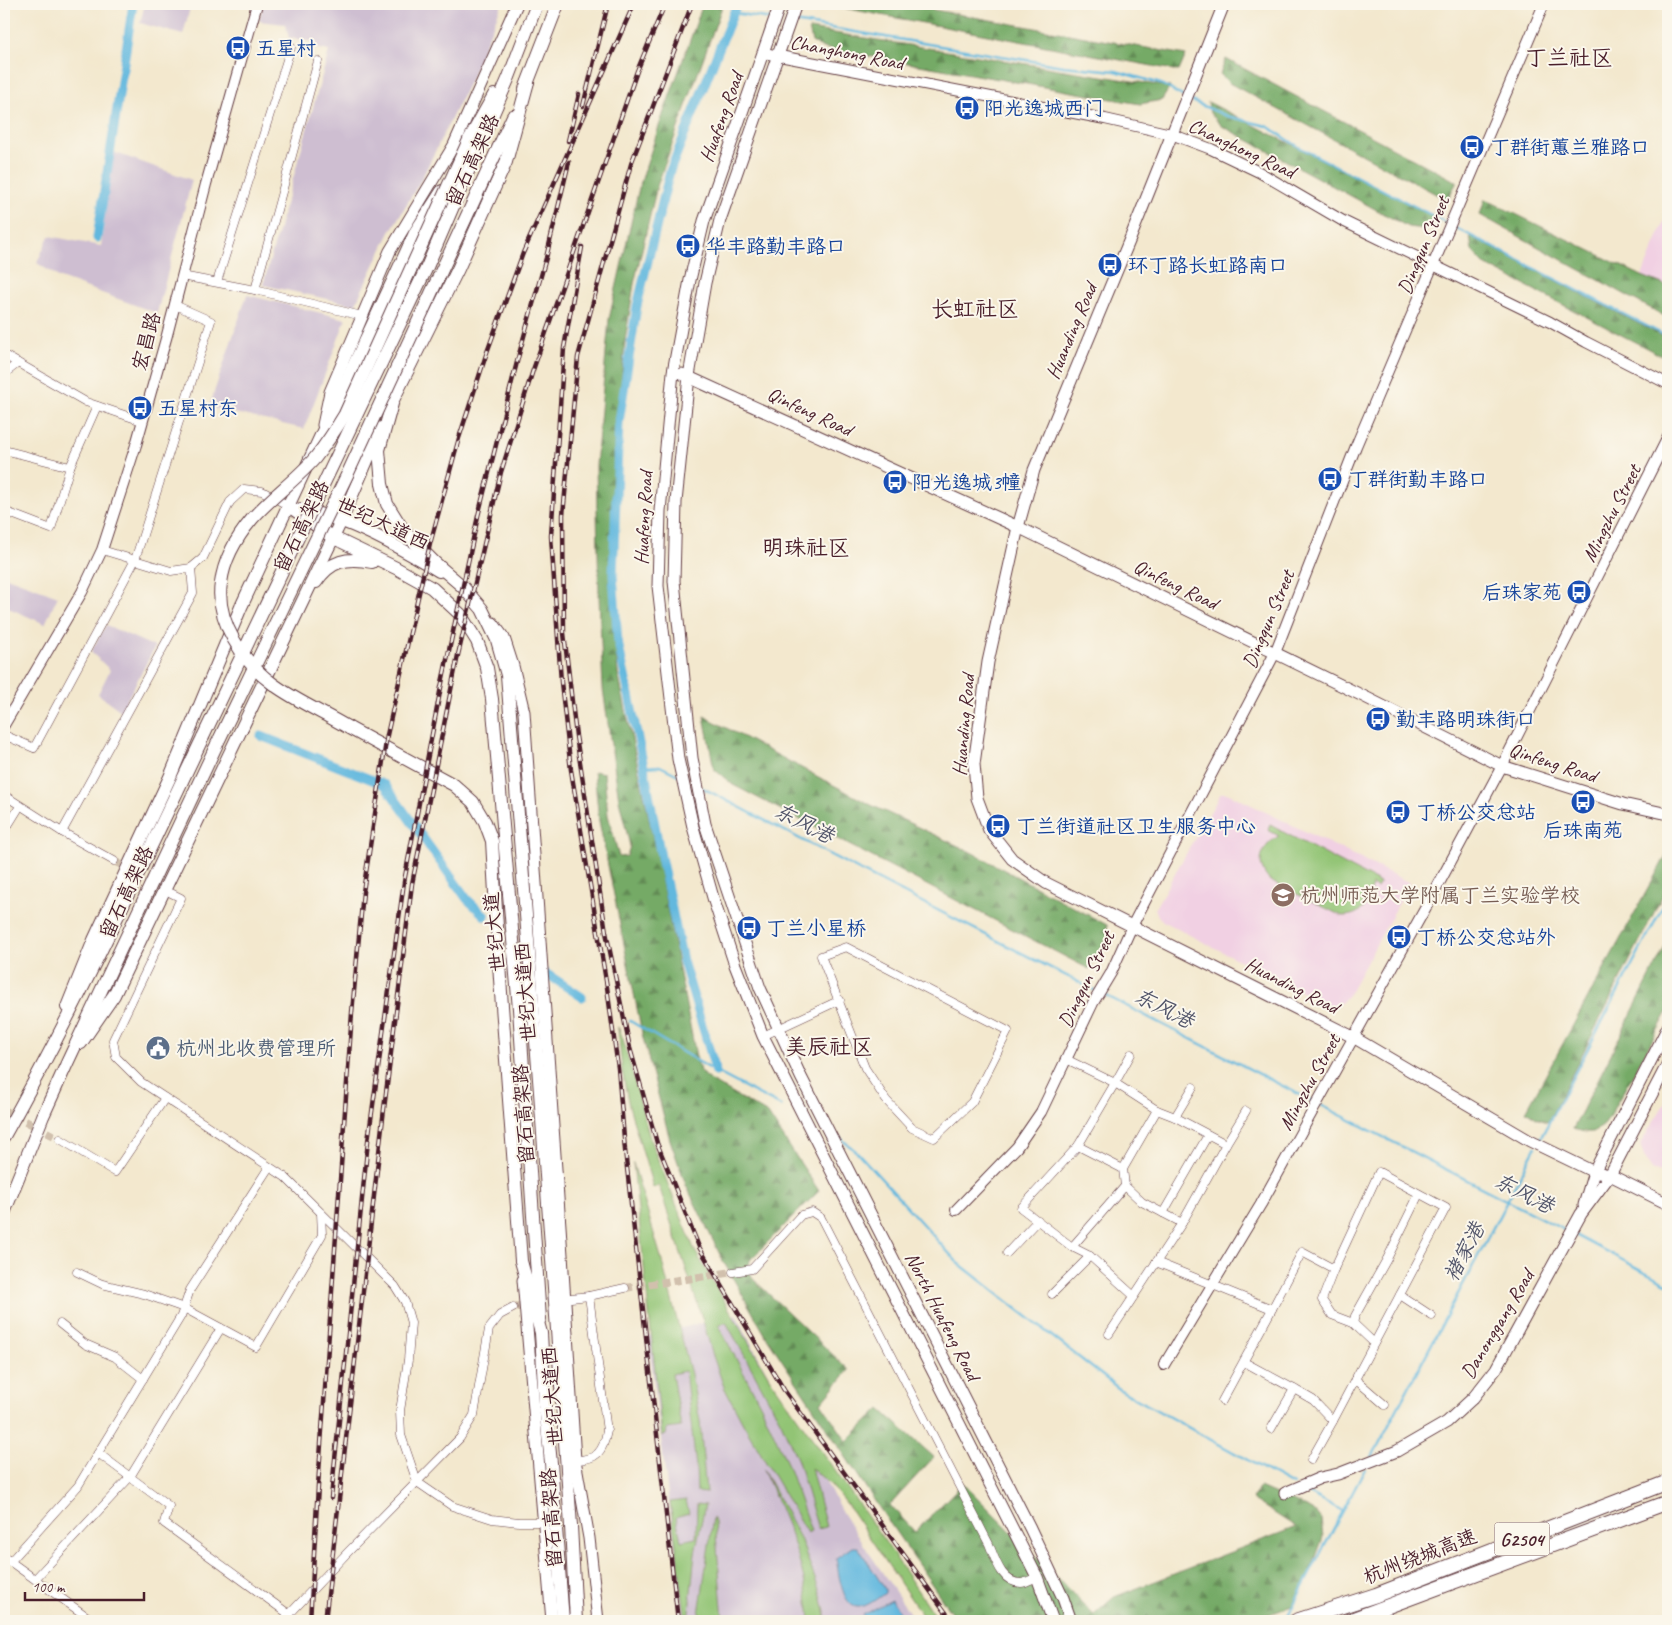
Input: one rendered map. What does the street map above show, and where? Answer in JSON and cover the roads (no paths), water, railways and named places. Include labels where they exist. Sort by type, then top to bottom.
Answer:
[{"type":"highway","name":"杭州绕城高速","points":[[1296,1621],[1376,1595],[1668,1482]]},
{"type":"highway","name":"杭州绕城高速","points":[[1348,1621],[1668,1502]]},
{"type":"main road","points":[[320,435],[330,392],[390,251],[454,145],[517,4]]},
{"type":"main road","name":"留石高架路","points":[[50,1052],[427,268],[474,143],[509,77],[537,4]]},
{"type":"main road","name":"留石高架路","points":[[68,1061],[217,744],[348,473],[528,82],[558,4]]},
{"type":"main road","name":"Huafeng Road","points":[[763,1036],[735,965],[692,827],[678,758],[658,586],[660,511],[673,372],[690,280],[704,221],[780,4]]},
{"type":"main road","name":"Huafeng Road","points":[[778,1029],[760,988],[705,824],[692,758],[674,581],[676,502],[689,376],[705,283],[720,220],[796,4]]},
{"type":"main road","name":"Huanding Road","points":[[1224,4],[1034,470],[1018,526],[988,662],[974,764],[978,798],[989,830],[1012,859],[1046,883],[1353,1037],[1530,1141],[1594,1172],[1610,1176],[1668,1204]]},
{"type":"main road","points":[[4,1213],[43,1116],[68,1061],[114,996],[341,521],[393,400],[458,269],[506,162],[528,82]]},
{"type":"main road","points":[[4,1136],[50,1052],[94,940],[170,777],[241,607],[416,231],[474,143]]},
{"type":"main road","points":[[454,172],[345,414],[314,459],[239,535],[224,569],[220,584],[220,598],[228,627],[237,646],[247,660],[266,678],[292,696],[454,785],[473,802],[485,822],[492,842],[521,1261],[541,1332]]},
{"type":"main road","name":"Qinfeng Road","points":[[673,372],[689,376],[1018,526],[1502,766],[1624,804],[1668,814]]},
{"type":"main road","points":[[393,400],[379,450],[382,484],[387,504],[411,539],[462,586]]},
{"type":"main road","name":"世纪大道西","points":[[289,506],[341,521],[409,552],[462,586]]},
{"type":"main road","name":"世纪大道西","points":[[289,506],[332,537],[396,568]]},
{"type":"main road","points":[[302,601],[320,575],[332,564],[357,559],[396,568]]},
{"type":"main road","name":"世纪大道","points":[[396,568],[432,588],[460,614],[477,641],[487,668],[492,698],[519,1009],[541,1332]]},
{"type":"main road","name":"留石高架路","points":[[462,586],[482,609],[497,640],[507,675],[511,705],[571,1526],[576,1621]]},
{"type":"main road","name":"世纪大道西","points":[[482,609],[504,638],[524,712],[556,1158],[575,1460],[590,1538],[598,1621]]},
{"type":"main road","name":"Danonggang Road","points":[[1581,1214],[1594,1172],[1668,1027]]},
{"type":"main road","name":"North Huafeng Road","points":[[778,1029],[1026,1520],[1063,1598],[1071,1621]]},
{"type":"main road","name":"North Huafeng Road","points":[[763,1036],[1036,1577],[1053,1621]]},
{"type":"main road","name":"Danonggang Road","points":[[1288,1492],[1320,1478],[1338,1474],[1397,1451],[1446,1422],[1473,1398],[1496,1369],[1581,1214],[1610,1176],[1668,1063]]},
{"type":"main road","points":[[518,1220],[530,1175]]},
{"type":"main road","name":"世纪大道西","points":[[521,1261],[552,1621]]},
{"type":"main road","name":"留石高架路","points":[[541,1332],[545,1406],[552,1462],[563,1621]]},
{"type":"main road","points":[[575,1460],[585,1621]]},
{"type":"street","name":"宏昌路","points":[[4,725],[82,592],[102,550],[142,421],[257,4]]},
{"type":"street","name":"Dingqun Street","points":[[956,1210],[1017,1146],[1041,1112],[1132,926],[1275,653],[1356,446],[1544,4]]},
{"type":"street","points":[[217,282],[291,47]]},
{"type":"street","name":"Changhong Road","points":[[764,53],[1023,102],[1171,134],[1211,149],[1258,172],[1343,221],[1550,322],[1668,384]]},
{"type":"street","points":[[255,290],[318,61]]},
{"type":"street","points":[[182,276],[255,290],[362,316]]},
{"type":"street","points":[[4,735],[34,748],[135,560],[211,322],[174,304]]},
{"type":"street","points":[[4,355],[86,402],[142,421]]},
{"type":"street","points":[[4,374],[18,363]]},
{"type":"street","points":[[4,511],[51,529],[70,467],[97,406]]},
{"type":"street","name":"Mingzhu Street","points":[[1164,1366],[1312,1113],[1502,766],[1668,437]]},
{"type":"street","points":[[4,450],[70,467]]},
{"type":"street","points":[[102,550],[172,571],[191,568],[203,558],[230,502],[244,489],[262,491],[289,506]]},
{"type":"street","points":[[62,832],[193,593],[191,568]]},
{"type":"street","points":[[4,796],[114,861]]},
{"type":"street","points":[[4,832],[20,806]]},
{"type":"street","points":[[171,893],[181,898],[113,1040],[116,1057],[141,1082],[285,1177],[395,1286],[405,1302],[411,1323],[408,1360],[400,1411],[401,1435],[417,1482],[452,1506],[492,1520],[543,1522]]},
{"type":"street","points":[[846,947],[1008,1031],[972,1102],[934,1138],[912,1128],[886,1100],[865,1068],[840,1000],[821,956],[846,947]]},
{"type":"street","points":[[763,1036],[840,1000]]},
{"type":"street","points":[[1131,1054],[1078,1146],[1021,1208],[1072,1246],[1090,1256],[1134,1296]]},
{"type":"street","points":[[1066,1059],[1115,1083],[1157,1110],[1175,1117],[1226,1144]]},
{"type":"street","points":[[1175,1117],[1193,1087]]},
{"type":"street","points":[[60,1139],[115,1172],[166,1098]]},
{"type":"street","points":[[1157,1110],[1123,1169],[1125,1186],[1142,1202],[1182,1223]]},
{"type":"street","points":[[1109,1334],[1182,1223],[1246,1111]]},
{"type":"street","points":[[1163,1213],[1208,1135]]},
{"type":"street","points":[[1078,1146],[1123,1169]]},
{"type":"street","points":[[93,1621],[7,1559],[78,1486],[181,1316],[190,1290],[269,1167]]},
{"type":"street","points":[[1311,1460],[1333,1421],[1446,1208],[1379,1172],[1334,1269],[1322,1300],[1332,1315],[1352,1323],[1374,1343]]},
{"type":"street","points":[[1072,1246],[1125,1186]]},
{"type":"street","points":[[1352,1323],[1387,1259],[1419,1194]]},
{"type":"street","points":[[733,1272],[752,1269],[801,1216],[812,1212],[821,1218],[1003,1574],[1012,1581],[1022,1583],[1036,1577]]},
{"type":"street","points":[[78,1272],[102,1284],[144,1294],[184,1308],[256,1347],[322,1235],[321,1213]]},
{"type":"street","points":[[1007,1252],[1038,1220]]},
{"type":"street","points":[[1222,1401],[1302,1252],[1334,1269]]},
{"type":"street","points":[[1052,1294],[1090,1256]]},
{"type":"street","points":[[1156,1262],[1272,1309]]},
{"type":"street","points":[[571,1298],[624,1288]]},
{"type":"street","points":[[1400,1295],[1432,1316]]},
{"type":"street","points":[[575,1460],[588,1460],[598,1454],[605,1444],[607,1431],[589,1296]]},
{"type":"street","points":[[283,1621],[460,1438],[474,1415],[489,1329],[500,1315],[513,1308]]},
{"type":"street","points":[[60,1324],[85,1344],[115,1357],[143,1379]]},
{"type":"street","points":[[35,1579],[130,1477],[221,1328]]},
{"type":"street","points":[[1244,1362],[1313,1400],[1333,1421]]},
{"type":"street","points":[[1355,1379],[1386,1405]]},
{"type":"street","points":[[1271,1429],[1294,1389]]},
{"type":"street","points":[[98,1453],[169,1506],[164,1523],[290,1615]]},
{"type":"water","points":[[852,1547],[858,1547],[885,1589],[885,1593],[860,1607],[852,1605],[844,1594],[836,1558]]},
{"type":"water","points":[[892,1600],[906,1621],[866,1621],[862,1615]]},
{"type":"waterway","points":[[97,238],[133,4]]},
{"type":"waterway","points":[[716,1072],[683,961],[661,857],[618,642],[613,575],[619,422],[637,306],[670,171],[737,4]]},
{"type":"waterway","points":[[734,13],[771,19]]},
{"type":"waterway","points":[[794,22],[1063,66],[1116,71],[1161,84],[1184,97]]},
{"type":"waterway","points":[[1189,100],[1227,116],[1267,126],[1299,147],[1447,223]]},
{"type":"waterway","points":[[1452,226],[1668,337]]},
{"type":"waterway","points":[[261,736],[385,785],[467,899],[485,916]]},
{"type":"waterway","name":"东风港","points":[[644,767],[660,766],[678,775]]},
{"type":"waterway","name":"东风港","points":[[703,788],[1098,992]]},
{"type":"waterway","name":"褚家港","points":[[1539,1141],[1668,897]]},
{"type":"waterway","points":[[547,974],[582,997]]},
{"type":"waterway","name":"东风港","points":[[1103,994],[1314,1102]]},
{"type":"waterway","points":[[630,1021],[716,1072],[781,1106]]},
{"type":"waterway","name":"东风港","points":[[1319,1104],[1568,1232]]},
{"type":"waterway","points":[[840,1138],[858,1153],[957,1262],[1122,1391],[1293,1485]]},
{"type":"waterway","name":"褚家港","points":[[1372,1457],[1535,1148]]},
{"type":"waterway","name":"东风港","points":[[1573,1234],[1668,1284]]},
{"type":"waterway","name":"褚家港","points":[[1285,1621],[1365,1469]]},
{"type":"waterway","points":[[1302,1490],[1343,1511]]},
{"type":"tunnel","points":[[114,861],[167,890]]},
{"type":"tunnel","points":[[4,1110],[60,1139]]},
{"type":"tunnel","points":[[625,1288],[733,1272]]},
{"type":"tunnel","points":[[513,1308],[559,1300]]},
{"type":"railway","points":[[583,106],[608,4]]},
{"type":"railway","points":[[310,1621],[352,1013],[363,892],[387,735],[430,544],[459,438],[486,355],[523,253],[634,4]]},
{"type":"railway","points":[[325,1621],[412,884],[458,655],[501,472],[533,370],[637,71],[665,4]]},
{"type":"railway","points":[[692,4],[631,164],[578,357],[563,515],[564,633],[576,736],[606,932],[630,1048],[657,1143],[699,1247],[784,1390],[952,1621]]},
{"type":"railway","points":[[568,141],[579,94]]},
{"type":"railway","points":[[331,1498],[368,1141],[404,882],[440,692],[478,516],[519,354],[546,258],[569,162]]},
{"type":"railway","points":[[582,247],[564,348],[551,536],[561,682],[571,770],[607,987],[618,1068],[625,1150],[678,1621]]},
{"type":"place","name":"五星村","points":[[238,48]]},
{"type":"place","name":"阳光逸城西门","points":[[967,108]]},
{"type":"place","name":"丁群街蕙兰雅路口","points":[[1472,147]]},
{"type":"place","name":"华丰路勤丰路口","points":[[688,246]]},
{"type":"place","name":"环丁路长虹路南口","points":[[1110,265]]},
{"type":"place","name":"五星村东","points":[[140,408]]},
{"type":"place","name":"丁群街勤丰路口","points":[[1330,479]]},
{"type":"place","name":"阳光逸城3幢","points":[[895,482]]},
{"type":"place","name":"后珠家苑","points":[[1579,592]]},
{"type":"place","name":"勤丰路明珠街口","points":[[1378,719]]},
{"type":"place","name":"后珠南苑","points":[[1583,802]]},
{"type":"place","name":"丁桥公交总站","points":[[1398,812]]},
{"type":"place","name":"丁兰街道社区卫生服务中心","points":[[998,826]]},
{"type":"place","name":"杭州师范大学附属丁兰实验学校","points":[[1283,895]]},
{"type":"place","name":"丁兰小星桥","points":[[749,928]]},
{"type":"place","name":"丁桥公交总站外","points":[[1399,937]]},
{"type":"place","name":"杭州北收费管理所","points":[[158,1048]]},
{"type":"district","name":"丁兰社区","points":[[1569,57]]},
{"type":"district","name":"长虹社区","points":[[975,308]]},
{"type":"district","name":"明珠社区","points":[[806,547]]},
{"type":"district","name":"美辰社区","points":[[829,1046]]}]
